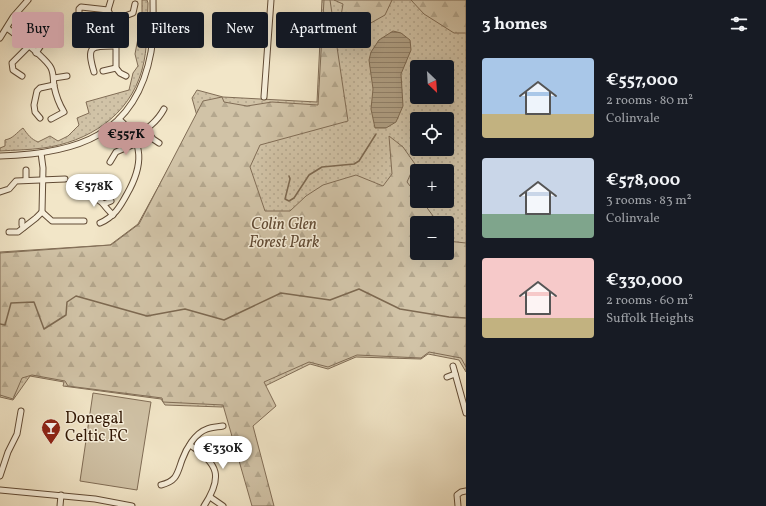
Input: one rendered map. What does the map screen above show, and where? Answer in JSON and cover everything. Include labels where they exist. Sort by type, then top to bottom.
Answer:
[{"type":"street","points":[[0,38],[13,17],[28,0]]},
{"type":"street","points":[[79,12],[81,7],[108,10],[111,0]]},
{"type":"street","points":[[0,156],[41,153],[65,149],[88,141],[105,131],[119,119],[136,96],[142,85],[147,69],[152,42],[153,0]]},
{"type":"street","points":[[264,98],[271,0]]},
{"type":"street","points":[[129,15],[133,13],[135,4]]},
{"type":"street","points":[[7,28],[12,33]]},
{"type":"street","points":[[22,76],[13,70],[12,63],[27,48]]},
{"type":"street","points":[[29,48],[51,68],[58,101],[64,112],[51,119]]},
{"type":"street","points":[[36,53],[39,48]]},
{"type":"street","points":[[94,48],[90,52],[89,57],[94,72]]},
{"type":"street","points":[[116,48],[116,68],[120,73],[126,76]]},
{"type":"street","points":[[103,71],[116,68]]},
{"type":"street","points":[[54,78],[68,76]]},
{"type":"street","points":[[40,118],[34,108],[37,91],[40,88],[54,85]]},
{"type":"street","points":[[134,136],[146,130],[158,119],[164,109]]},
{"type":"street","points":[[100,223],[109,219],[124,201],[135,181],[138,167],[140,155],[134,136],[119,119]]},
{"type":"street","points":[[146,130],[153,139],[159,143]]},
{"type":"street","points":[[110,162],[116,152],[136,143]]},
{"type":"street","points":[[41,153],[42,212],[52,221],[84,221]]},
{"type":"street","points":[[26,170],[26,180]]},
{"type":"street","points":[[0,192],[9,189],[16,181],[65,179]]},
{"type":"street","points":[[91,190],[93,197],[104,204],[106,209],[113,215]]},
{"type":"street","points":[[104,204],[111,201]]},
{"type":"street","points":[[9,232],[18,232],[42,212]]},
{"type":"street","points":[[22,221],[22,225],[24,227]]},
{"type":"street","points":[[453,366],[466,413]]},
{"type":"street","points":[[447,377],[455,374]]},
{"type":"street","points":[[0,476],[8,452],[17,434],[21,411]]},
{"type":"street","points":[[161,485],[172,481],[176,477],[182,459],[195,437],[208,428],[223,426]]},
{"type":"street","points":[[190,445],[206,456],[215,471],[215,482],[210,497],[204,506]]},
{"type":"street","points":[[0,490],[96,499],[132,506]]},
{"type":"street","points":[[458,506],[457,495],[460,492],[466,491]]},
{"type":"street","points":[[60,506],[61,495]]},
{"type":"street","points":[[210,497],[223,506]]},
{"type":"green space","points":[[142,0],[147,0],[148,12],[142,12]]},
{"type":"green space","name":"Colin Glen Forest Park","points":[[322,0],[466,0],[466,372],[459,360],[428,354],[421,359],[356,357],[328,369],[310,364],[222,407],[165,405],[161,399],[63,386],[64,382],[30,376],[13,400],[0,397],[0,252],[110,245],[138,224],[197,116],[192,98],[197,90],[223,97],[317,102],[320,48],[371,48],[371,12],[321,12]]},
{"type":"green space","name":"Colin Glen Forest Park","points":[[324,0],[330,0],[332,12],[323,12]]},
{"type":"green space","points":[[334,0],[392,0],[385,15],[371,23],[371,12],[342,12],[343,4]]},
{"type":"green space","points":[[411,0],[466,0],[466,33],[454,33],[424,14]]},
{"type":"green space","points":[[137,43],[137,48],[146,48],[142,70],[136,86],[127,101],[117,113],[104,124],[91,133],[60,145],[27,150],[0,151],[0,148],[5,146],[5,140],[13,137],[23,128],[33,140],[38,142],[50,136],[58,141],[68,136],[79,125],[77,118],[89,113],[86,102],[129,90],[133,73],[138,66],[135,54]]},
{"type":"green space","name":"Colin Glen Forest Park","points":[[321,48],[337,48],[348,121],[260,145],[250,167],[265,211],[290,211],[306,196],[323,185],[356,175],[383,186],[392,174],[389,136],[403,147],[415,164],[410,164],[410,175],[407,182],[410,186],[410,208],[427,208],[433,216],[410,216],[410,260],[454,260],[454,242],[466,243],[466,367],[461,358],[429,352],[421,358],[357,355],[328,367],[309,362],[264,382],[276,406],[253,426],[274,506],[252,506],[223,405],[163,402],[162,398],[68,386],[65,381],[32,375],[22,378],[13,399],[0,395],[0,253],[111,245],[139,224],[203,101],[222,97],[224,102],[247,106],[272,102],[318,105]]},
{"type":"green space","points":[[93,393],[151,402],[137,490],[80,481]]},
{"type":"shaded area","points":[[393,31],[401,33],[410,40],[411,50],[401,74],[403,106],[396,122],[386,128],[375,128],[371,109],[373,89],[369,60],[371,52],[379,40]]},
{"type":"waterway","points":[[289,176],[290,179],[285,199],[289,201],[294,198],[309,175],[322,167],[354,164],[359,161],[376,134]]},
{"type":"waterway","points":[[0,324],[5,325],[11,303],[34,302],[44,329],[66,315],[67,302],[76,296],[147,316],[185,309],[224,320],[281,293],[330,300],[359,289],[400,309],[449,317],[466,318]]},
{"type":"place","name":"Donegal Celtic FC","points":[[51,445]]}]
